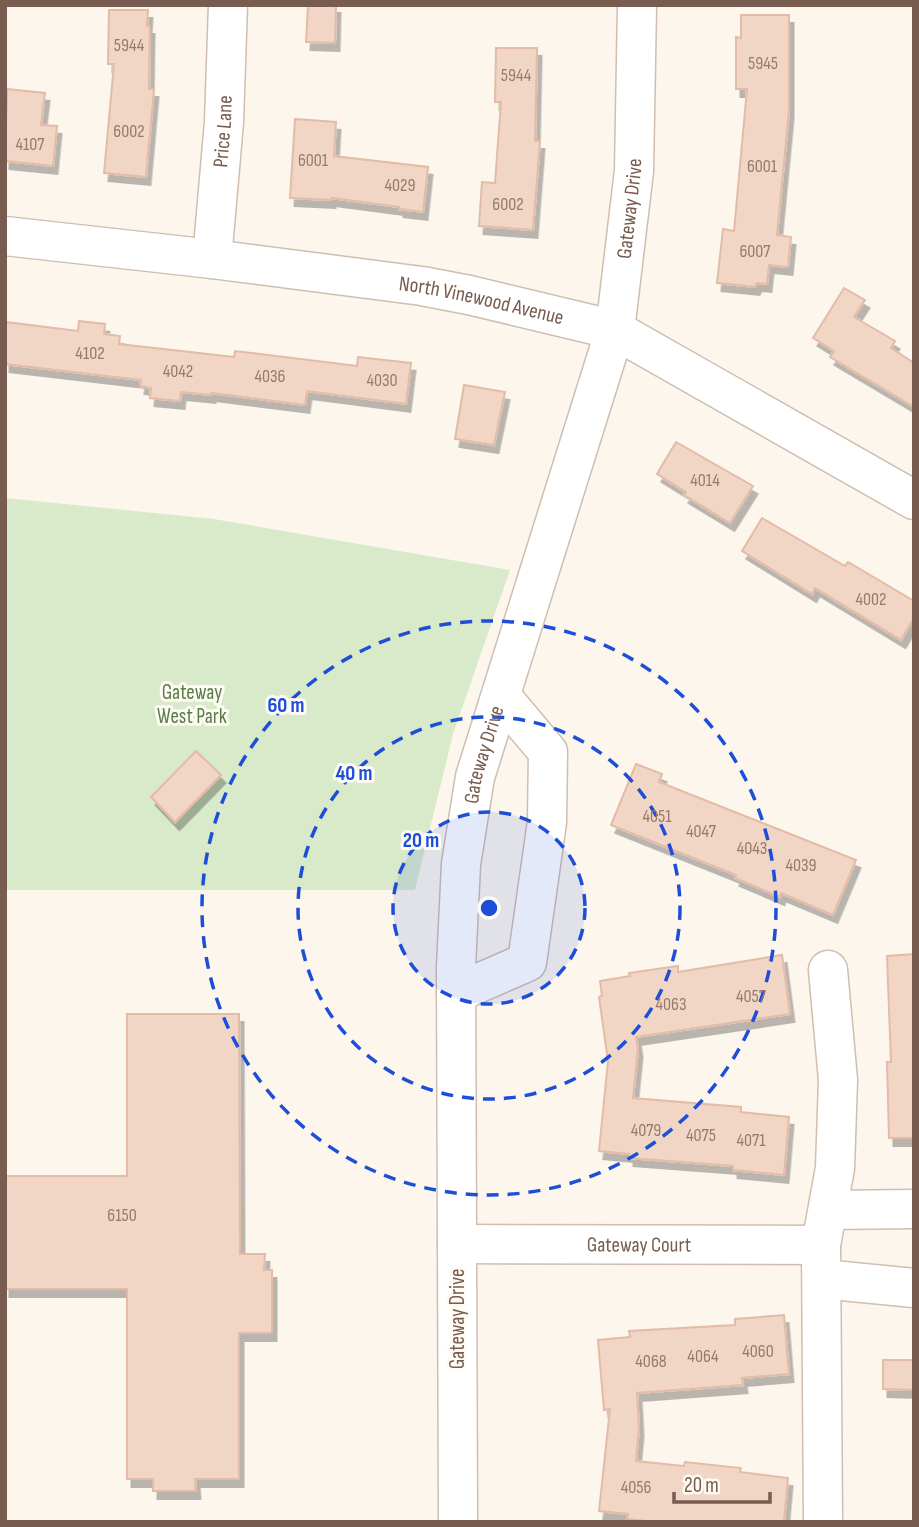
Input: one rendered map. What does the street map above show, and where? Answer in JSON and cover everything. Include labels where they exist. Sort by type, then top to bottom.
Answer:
[{"type":"street","name":"Price Lane","points":[[212,259],[225,108],[228,5]]},
{"type":"street","name":"Gateway Drive","points":[[458,1522],[456,993],[461,864],[475,777],[615,330],[634,171],[637,5]]},
{"type":"street","name":"North Vinewood Avenue","points":[[5,236],[212,259],[446,290],[615,330],[914,500]]},
{"type":"street","points":[[456,993],[527,962],[547,822],[548,752],[501,696]]},
{"type":"street","points":[[823,1521],[824,1244],[835,1168],[838,1080],[828,970]]},
{"type":"street","name":"Gateway Court","points":[[457,1244],[824,1244],[914,1209]]},
{"type":"street","name":"Gateway Court","points":[[824,1244],[914,1288]]},
{"type":"green space","name":"Gateway West Park","points":[[5,498],[214,519],[510,570],[453,734],[415,890],[5,890]]},
{"type":"building","points":[[308,5],[336,5],[335,43],[306,42]]},
{"type":"building","points":[[109,10],[148,10],[149,89],[154,89],[146,177],[104,173],[114,64],[108,64]]},
{"type":"building","points":[[741,15],[789,15],[789,111],[777,235],[791,237],[788,267],[769,265],[767,284],[757,283],[755,287],[717,283],[723,229],[734,231],[747,89],[736,89],[736,37],[741,38]]},
{"type":"building","points":[[496,48],[537,48],[535,141],[540,141],[533,230],[479,226],[482,182],[495,183],[501,102],[495,102]]},
{"type":"building","points":[[7,89],[45,93],[41,125],[57,126],[53,166],[5,161]]},
{"type":"building","points":[[295,119],[336,122],[334,156],[428,167],[423,212],[331,198],[290,198]]},
{"type":"building","points":[[844,288],[865,300],[854,317],[895,341],[891,348],[914,363],[914,407],[830,357],[834,351],[813,338]]},
{"type":"building","points":[[79,321],[105,324],[104,334],[120,336],[119,344],[234,357],[235,351],[357,366],[358,357],[411,363],[406,404],[307,391],[305,405],[211,393],[181,392],[180,401],[150,398],[151,388],[140,386],[141,380],[5,364],[5,322],[78,331]]},
{"type":"building","points":[[464,385],[505,392],[494,445],[455,439]]},
{"type":"building","points":[[676,442],[753,486],[730,523],[684,495],[686,492],[657,474]]},
{"type":"building","points":[[762,518],[845,566],[848,562],[914,601],[914,618],[901,640],[815,588],[812,594],[742,551]]},
{"type":"building","points":[[196,751],[221,775],[175,822],[151,797]]},
{"type":"building","points":[[636,764],[662,774],[659,782],[856,860],[833,915],[781,893],[780,897],[735,878],[736,875],[611,825]]},
{"type":"building","points":[[914,954],[914,1138],[889,1138],[887,1062],[891,1062],[887,956]]},
{"type":"building","points":[[782,955],[790,1014],[636,1037],[638,1049],[633,1098],[741,1107],[741,1112],[789,1117],[784,1175],[733,1170],[733,1166],[629,1158],[629,1154],[599,1151],[608,1061],[599,997],[602,996],[600,981],[630,976],[629,973],[678,966],[678,972]]},
{"type":"building","points":[[127,1014],[239,1014],[240,1254],[265,1254],[264,1270],[272,1270],[272,1333],[239,1333],[239,1479],[195,1479],[196,1491],[153,1491],[153,1479],[127,1479],[127,1289],[5,1289],[5,1176],[127,1176]]},
{"type":"building","points":[[784,1315],[789,1374],[742,1378],[743,1385],[637,1393],[639,1428],[636,1461],[684,1466],[685,1462],[741,1468],[740,1472],[788,1478],[784,1522],[656,1522],[627,1519],[628,1514],[599,1511],[610,1409],[604,1410],[598,1340],[630,1337],[629,1331],[735,1325],[735,1319]]},
{"type":"building","points":[[883,1360],[914,1360],[914,1390],[883,1389]]}]
